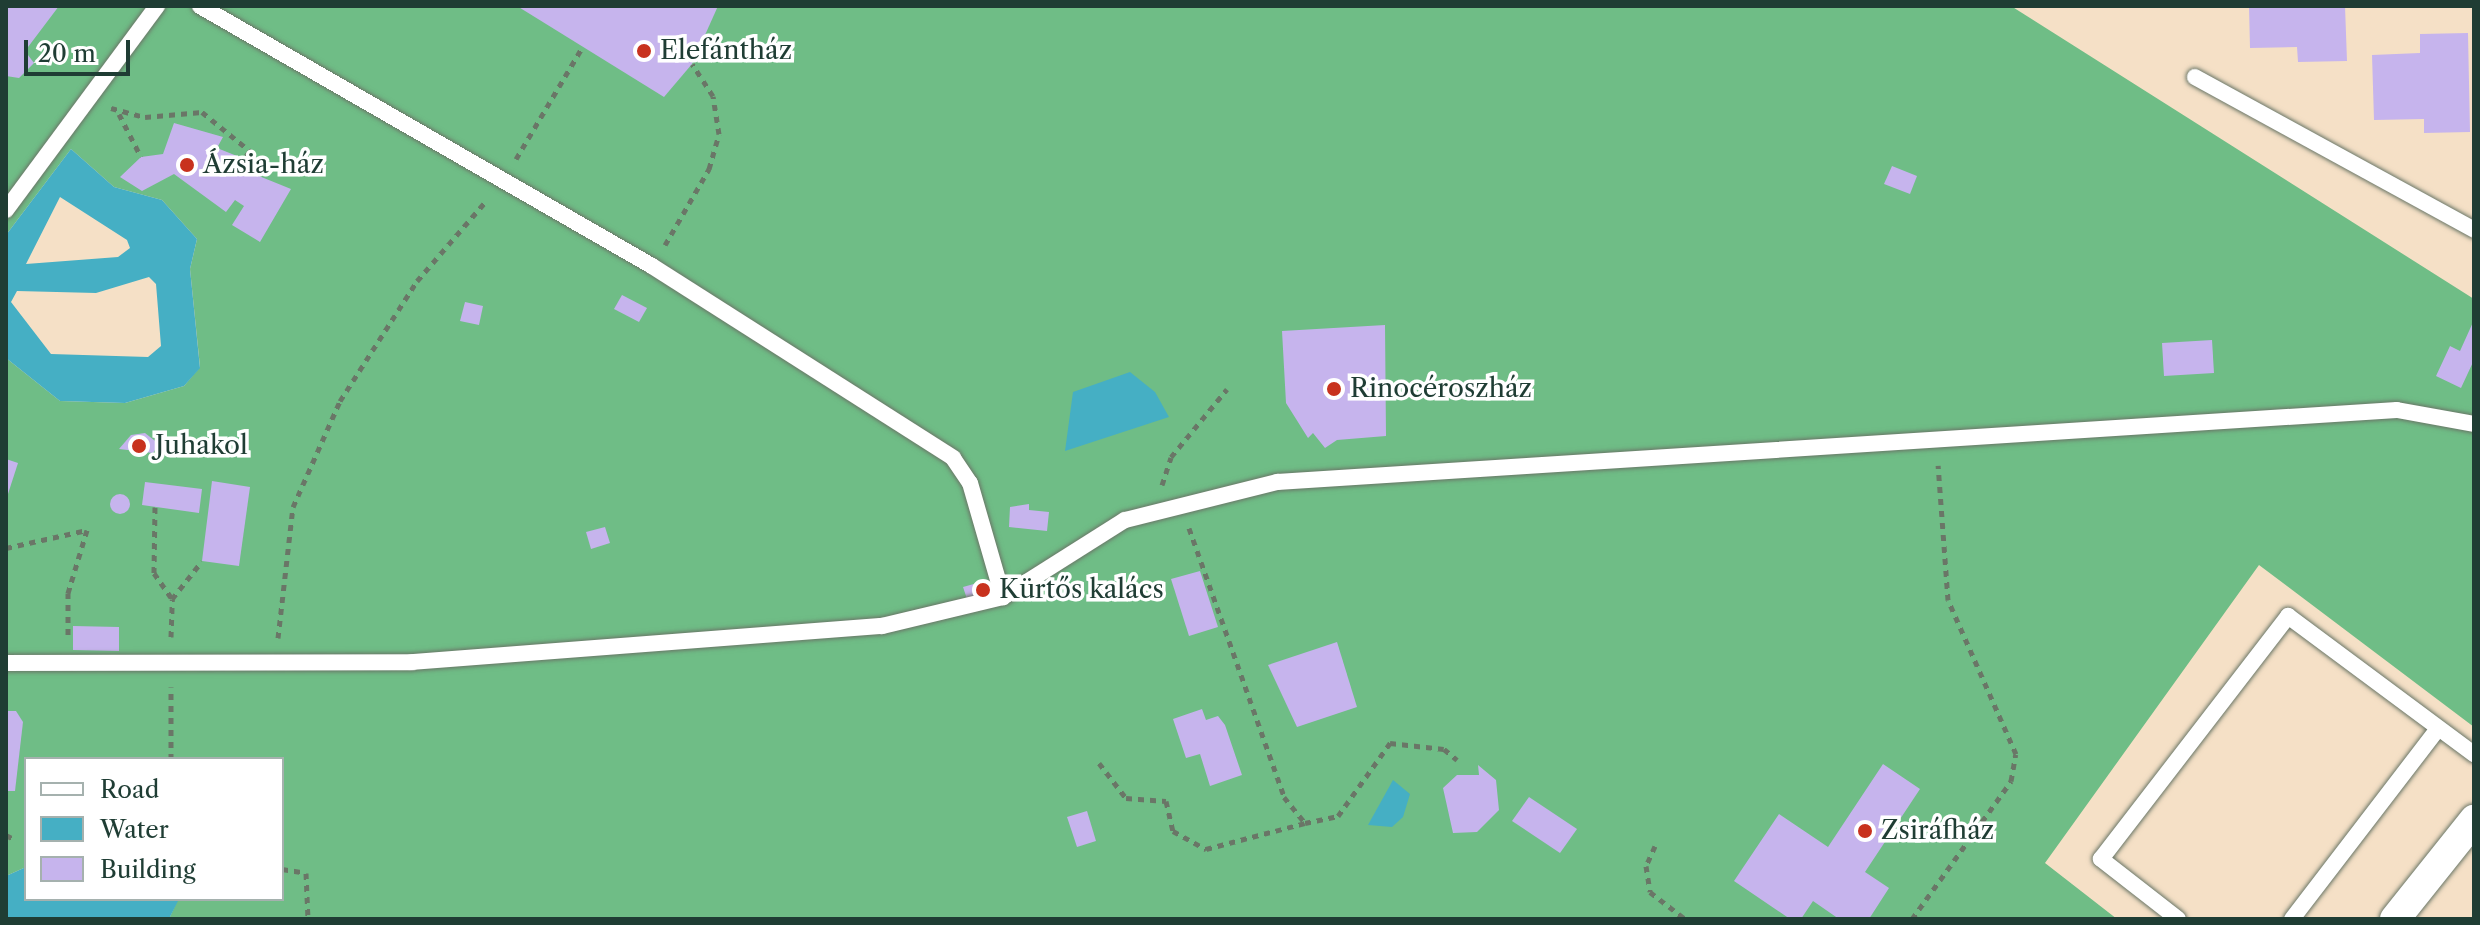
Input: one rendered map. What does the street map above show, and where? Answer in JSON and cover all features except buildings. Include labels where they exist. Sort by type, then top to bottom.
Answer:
[{"type":"street","points":[[2395,919],[2474,820]]},
{"type":"lane","points":[[6,210],[157,6]]},
{"type":"lane","points":[[200,6],[502,183],[652,266],[953,458],[970,483],[1003,597]]},
{"type":"lane","points":[[2195,77],[2474,230]]},
{"type":"lane","points":[[6,663],[412,662],[882,626],[1003,597],[1125,520],[1277,482],[2397,410],[2474,424]]},
{"type":"lane","points":[[2178,919],[2101,859],[2288,616],[2436,731],[2474,754]]},
{"type":"lane","points":[[2292,919],[2436,731]]},
{"type":"path","points":[[275,663],[293,507],[340,401],[417,281],[502,183],[583,46]]},
{"type":"path","points":[[652,266],[709,169],[719,134],[713,96],[692,64]]},
{"type":"path","points":[[91,93],[119,113],[141,157]]},
{"type":"path","points":[[119,113],[202,112],[250,151],[243,160]]},
{"type":"path","points":[[1153,512],[1171,457],[1227,389]]},
{"type":"path","points":[[1912,919],[2011,781],[2016,754],[1948,600],[1939,439]]},
{"type":"path","points":[[1181,504],[1284,797],[1305,823]]},
{"type":"path","points":[[155,507],[154,573],[172,599]]},
{"type":"path","points":[[6,548],[87,530],[68,593],[68,663]]},
{"type":"path","points":[[1099,763],[1126,798],[1166,801],[1173,831],[1206,849],[1338,816],[1390,743],[1444,749],[1457,760]]},
{"type":"path","points":[[1655,846],[1646,866],[1650,892],[1685,919]]},
{"type":"path","points":[[284,869],[306,873],[308,919]]},
{"type":"green space","points":[[6,6],[2011,6],[2474,299],[2474,727],[2259,565],[2045,863],[2117,919],[169,919],[177,901],[284,901],[284,757],[24,757],[24,868],[6,876],[6,358],[60,401],[125,403],[184,386],[200,367],[190,269],[197,239],[162,200],[114,187],[71,149],[6,235]]},
{"type":"water","points":[[71,149],[114,187],[162,200],[197,239],[190,269],[200,368],[184,386],[125,403],[60,401],[6,358],[6,235]],"holes":[[[60,197],[127,240],[130,248],[118,257],[26,264]],[[149,277],[156,284],[161,346],[148,357],[51,354],[11,302],[17,291],[96,293]]]},
{"type":"water","points":[[1130,372],[1155,392],[1169,417],[1065,451],[1073,392]]},
{"type":"water","points":[[1393,780],[1410,794],[1403,817],[1392,827],[1368,825]]},
{"type":"water","points":[[24,868],[24,901],[178,901],[169,919],[6,919],[6,876]]},
{"type":"place","name":"Elefántház","points":[[644,51]]},
{"type":"place","name":"Ázsia-ház","points":[[187,165]]},
{"type":"place","name":"Rinocéroszház","points":[[1334,389]]},
{"type":"place","name":"Juhakol","points":[[139,446]]},
{"type":"place","name":"Kürtős kalács","points":[[983,590]]},
{"type":"place","name":"Zsiráfház","points":[[1865,831]]}]
